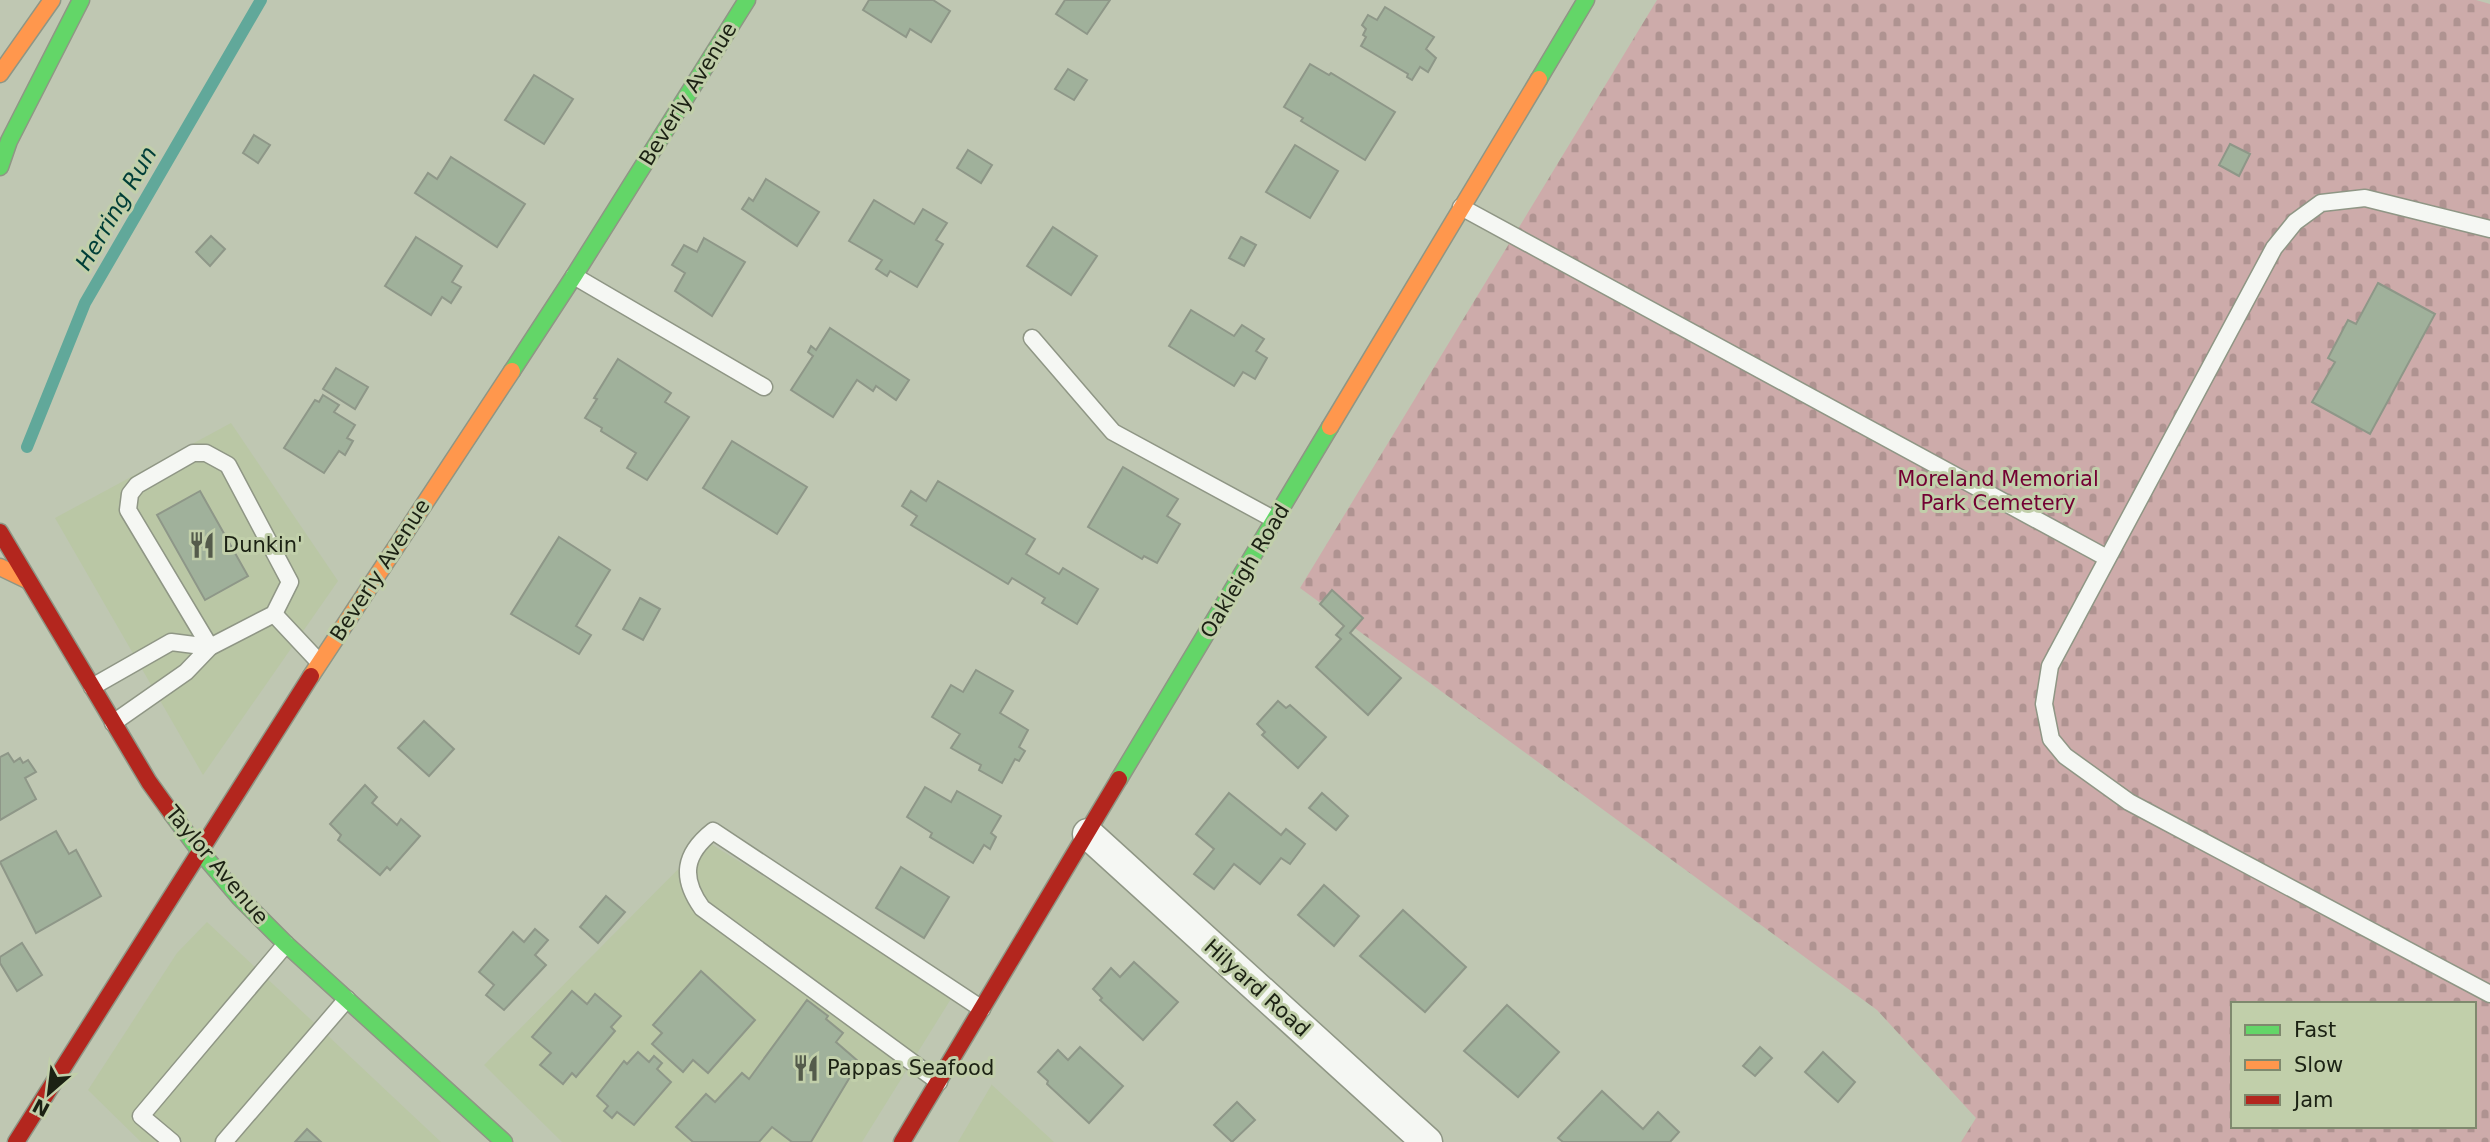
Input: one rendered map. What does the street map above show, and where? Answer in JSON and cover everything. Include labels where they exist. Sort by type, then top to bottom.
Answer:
[{"type":"street","points":[[0,74],[52,0]]},
{"type":"street","points":[[0,167],[9,141],[80,0]]},
{"type":"street","name":"Beverly Avenue","points":[[16,1142],[319,662],[574,276],[747,0]]},
{"type":"street","name":"Oakleigh Road","points":[[902,1142],[1586,0]]},
{"type":"street","name":"Taylor Avenue","points":[[0,532],[149,782],[199,850],[240,898],[286,944],[504,1142]]},
{"type":"street","points":[[0,567],[27,580]]},
{"type":"street","name":"Hilyard Road","points":[[1088,834],[1427,1142]]},
{"type":"lane","points":[[2490,229],[2365,198],[2321,203],[2295,222],[2274,248],[2050,666],[2044,704],[2051,740],[2065,756],[2129,802],[2490,994]]},
{"type":"lane","points":[[1461,207],[2107,558]]},
{"type":"lane","points":[[574,276],[764,387]]},
{"type":"lane","points":[[1032,338],[1113,432],[1275,520]]},
{"type":"lane","points":[[113,723],[186,672],[210,648],[274,614],[290,582],[228,465],[206,453],[193,453],[137,485],[130,494],[128,510],[210,648]]},
{"type":"lane","points":[[274,614],[319,662]]},
{"type":"lane","points":[[91,688],[171,642],[210,648]]},
{"type":"lane","points":[[939,1082],[702,908],[690,891],[688,867],[697,844],[713,831],[982,1009]]},
{"type":"lane","points":[[172,1142],[141,1116],[286,944]]},
{"type":"lane","points":[[224,1142],[347,999]]},
{"type":"shaded area","points":[[231,423],[338,581],[203,775],[55,518]]},
{"type":"shaded area","points":[[706,841],[954,994],[862,1142],[562,1142],[484,1065]]},
{"type":"shaded area","points":[[207,922],[441,1142],[141,1142],[88,1090],[177,953]]},
{"type":"shaded area","points":[[992,1085],[1054,1142],[958,1142]]},
{"type":"green space","name":"Moreland Memorial Park Cemetery","points":[[1657,0],[2476,0],[2490,4],[2490,1142],[1961,1142],[1976,1118],[1877,1010],[1300,588]]},
{"type":"building","points":[[869,0],[933,0],[950,11],[931,42],[910,29],[906,37],[863,10]]},
{"type":"building","points":[[1065,0],[1110,0],[1087,34],[1056,14]]},
{"type":"building","points":[[1385,7],[1434,37],[1426,49],[1436,58],[1428,72],[1420,67],[1412,80],[1407,77],[1408,74],[1361,46],[1366,37],[1363,35],[1366,29],[1362,25],[1368,15],[1377,20]]},
{"type":"building","points":[[1310,64],[1329,75],[1331,73],[1395,112],[1365,160],[1301,121],[1303,118],[1284,107]]},
{"type":"building","points":[[1068,69],[1087,80],[1074,100],[1055,89]]},
{"type":"building","points":[[534,75],[573,99],[544,144],[505,120]]},
{"type":"building","points":[[254,135],[270,145],[258,163],[243,153]]},
{"type":"building","points":[[2230,144],[2250,154],[2239,176],[2219,165]]},
{"type":"building","points":[[1295,145],[1338,171],[1310,218],[1266,192]]},
{"type":"building","points":[[968,150],[992,165],[981,183],[957,168]]},
{"type":"building","points":[[451,157],[525,204],[497,247],[415,193],[428,173],[437,179]]},
{"type":"building","points":[[766,179],[819,212],[797,246],[742,209],[749,198],[753,201]]},
{"type":"building","points":[[874,200],[914,224],[923,209],[947,223],[936,240],[943,244],[917,287],[890,271],[887,276],[876,269],[882,260],[849,241]]},
{"type":"building","points":[[1053,227],[1097,256],[1071,295],[1027,266]]},
{"type":"building","points":[[211,236],[225,249],[210,266],[196,252]]},
{"type":"building","points":[[416,237],[462,266],[452,282],[461,287],[451,303],[442,297],[431,315],[385,286]]},
{"type":"building","points":[[1241,237],[1256,245],[1244,266],[1229,258]]},
{"type":"building","points":[[704,238],[745,262],[712,316],[675,291],[685,273],[672,265],[684,245],[697,252]]},
{"type":"building","points":[[2378,283],[2435,314],[2370,434],[2312,402],[2335,362],[2328,358],[2348,320],[2356,324]]},
{"type":"building","points":[[1191,310],[1234,336],[1242,325],[1264,339],[1256,351],[1267,358],[1255,379],[1243,372],[1234,386],[1169,346]]},
{"type":"building","points":[[830,328],[909,380],[896,400],[876,386],[873,391],[857,380],[833,417],[791,390],[813,356],[808,352],[811,346],[816,350]]},
{"type":"building","points":[[618,359],[671,393],[665,402],[689,417],[647,480],[627,468],[636,453],[585,418]]},
{"type":"building","points":[[336,368],[368,387],[355,409],[323,389]]},
{"type":"building","points":[[323,395],[339,405],[334,412],[355,425],[347,438],[353,441],[345,455],[339,451],[324,473],[284,448],[315,400],[319,402]]},
{"type":"building","points":[[732,441],[807,487],[777,534],[703,488]]},
{"type":"building","points":[[1123,467],[1178,499],[1167,516],[1180,524],[1157,563],[1144,556],[1142,559],[1088,527]]},
{"type":"building","points":[[938,481],[1035,539],[1026,554],[1059,574],[1063,568],[1098,589],[1077,624],[1042,603],[1045,598],[1012,578],[1008,584],[911,525],[917,516],[902,506],[911,491],[926,501]]},
{"type":"building","name":"Dunkin'","points":[[200,491],[248,576],[205,600],[157,515]]},
{"type":"building","points":[[559,537],[610,570],[576,626],[591,635],[579,654],[511,614]]},
{"type":"building","points":[[1332,590],[1363,618],[1350,633],[1401,678],[1368,715],[1316,667],[1341,639],[1336,635],[1344,626],[1320,604]]},
{"type":"building","points":[[640,598],[660,609],[643,640],[623,629]]},
{"type":"building","points":[[976,670],[1013,691],[1000,713],[1028,730],[1019,747],[1025,751],[1019,761],[1015,759],[1002,783],[979,770],[981,765],[951,748],[960,734],[932,717],[951,685],[963,692]]},
{"type":"building","points":[[1278,701],[1286,708],[1290,705],[1326,737],[1298,768],[1262,735],[1265,732],[1257,724]]},
{"type":"building","points":[[424,721],[454,749],[429,776],[398,748]]},
{"type":"building","points":[[8,753],[14,762],[20,758],[23,763],[28,760],[36,772],[25,778],[36,799],[0,820],[0,757]]},
{"type":"building","points":[[365,785],[377,797],[372,803],[397,825],[401,819],[420,836],[390,870],[387,867],[380,875],[338,840],[341,835],[330,824]]},
{"type":"building","points":[[925,787],[951,802],[957,791],[1001,816],[991,833],[996,837],[990,849],[984,845],[973,863],[930,837],[932,833],[907,817]]},
{"type":"building","points":[[1229,793],[1281,835],[1286,829],[1305,844],[1290,864],[1281,858],[1260,884],[1234,864],[1214,889],[1194,874],[1214,849],[1196,834]]},
{"type":"building","points":[[1322,793],[1348,816],[1336,830],[1309,808]]},
{"type":"building","points":[[56,831],[69,854],[76,850],[101,896],[36,933],[0,862]]},
{"type":"building","points":[[901,867],[949,897],[924,938],[876,908]]},
{"type":"building","points":[[1324,885],[1359,916],[1334,946],[1298,915]]},
{"type":"building","points":[[606,896],[625,912],[598,943],[580,927]]},
{"type":"building","points":[[1403,910],[1466,967],[1425,1012],[1360,956]]},
{"type":"building","points":[[535,929],[548,940],[535,955],[546,965],[504,1010],[486,995],[494,985],[479,972],[513,932],[524,942]]},
{"type":"building","points":[[22,943],[42,975],[17,991],[0,963],[0,957]]},
{"type":"building","points":[[1134,962],[1178,1002],[1143,1040],[1100,1000],[1102,998],[1093,989],[1111,968],[1120,977]]},
{"type":"building","points":[[701,971],[755,1020],[708,1073],[693,1060],[683,1072],[652,1044],[662,1033],[653,1025]]},
{"type":"building","points":[[572,991],[587,1004],[595,994],[621,1016],[611,1027],[615,1031],[576,1077],[572,1073],[563,1084],[540,1065],[551,1053],[532,1037]]},
{"type":"building","name":"Pappas Seafood","points":[[807,1000],[828,1016],[826,1019],[843,1033],[836,1042],[859,1062],[811,1142],[792,1142],[772,1127],[759,1142],[693,1142],[676,1127],[706,1094],[715,1102],[742,1073],[749,1079]]},
{"type":"building","points":[[1507,1005],[1559,1052],[1518,1097],[1464,1051]]},
{"type":"building","points":[[1080,1047],[1123,1086],[1089,1123],[1047,1084],[1048,1081],[1038,1072],[1058,1050],[1068,1060]]},
{"type":"building","points":[[1760,1047],[1772,1058],[1755,1076],[1743,1066]]},
{"type":"building","points":[[638,1052],[649,1062],[654,1056],[662,1063],[657,1069],[671,1082],[634,1125],[617,1112],[612,1118],[604,1111],[608,1106],[597,1096],[624,1061],[627,1064]]},
{"type":"building","points":[[1823,1052],[1855,1082],[1838,1102],[1805,1072]]},
{"type":"building","points":[[1602,1091],[1643,1129],[1658,1112],[1679,1132],[1670,1142],[1563,1142],[1558,1138]]},
{"type":"building","points":[[1237,1102],[1255,1120],[1232,1142],[1214,1125]]},
{"type":"building","points":[[307,1129],[321,1142],[295,1142]]},
{"type":"waterway","name":"Herring Run","points":[[27,447],[85,303],[261,0]]},
{"type":"traffic: fast","points":[[0,167],[9,141],[81,0]]},
{"type":"traffic: fast","points":[[512,371],[747,0]]},
{"type":"traffic: fast","points":[[1539,79],[1586,0]]},
{"type":"traffic: fast","points":[[1119,779],[1330,427]]},
{"type":"traffic: fast","points":[[172,814],[240,898],[286,944],[504,1142]]},
{"type":"traffic: slow","points":[[0,74],[52,0]]},
{"type":"traffic: slow","points":[[1330,427],[1539,79]]},
{"type":"traffic: slow","points":[[311,676],[512,371]]},
{"type":"traffic: slow","points":[[0,567],[27,580]]},
{"type":"traffic: jam","points":[[0,532],[149,782],[172,814]]},
{"type":"traffic: jam","points":[[16,1142],[311,676]]},
{"type":"traffic: jam","points":[[902,1142],[1119,779]]},
{"type":"place","name":"Dunkin'","points":[[202,545]]},
{"type":"place","name":"Pappas Seafood","points":[[806,1068]]}]
